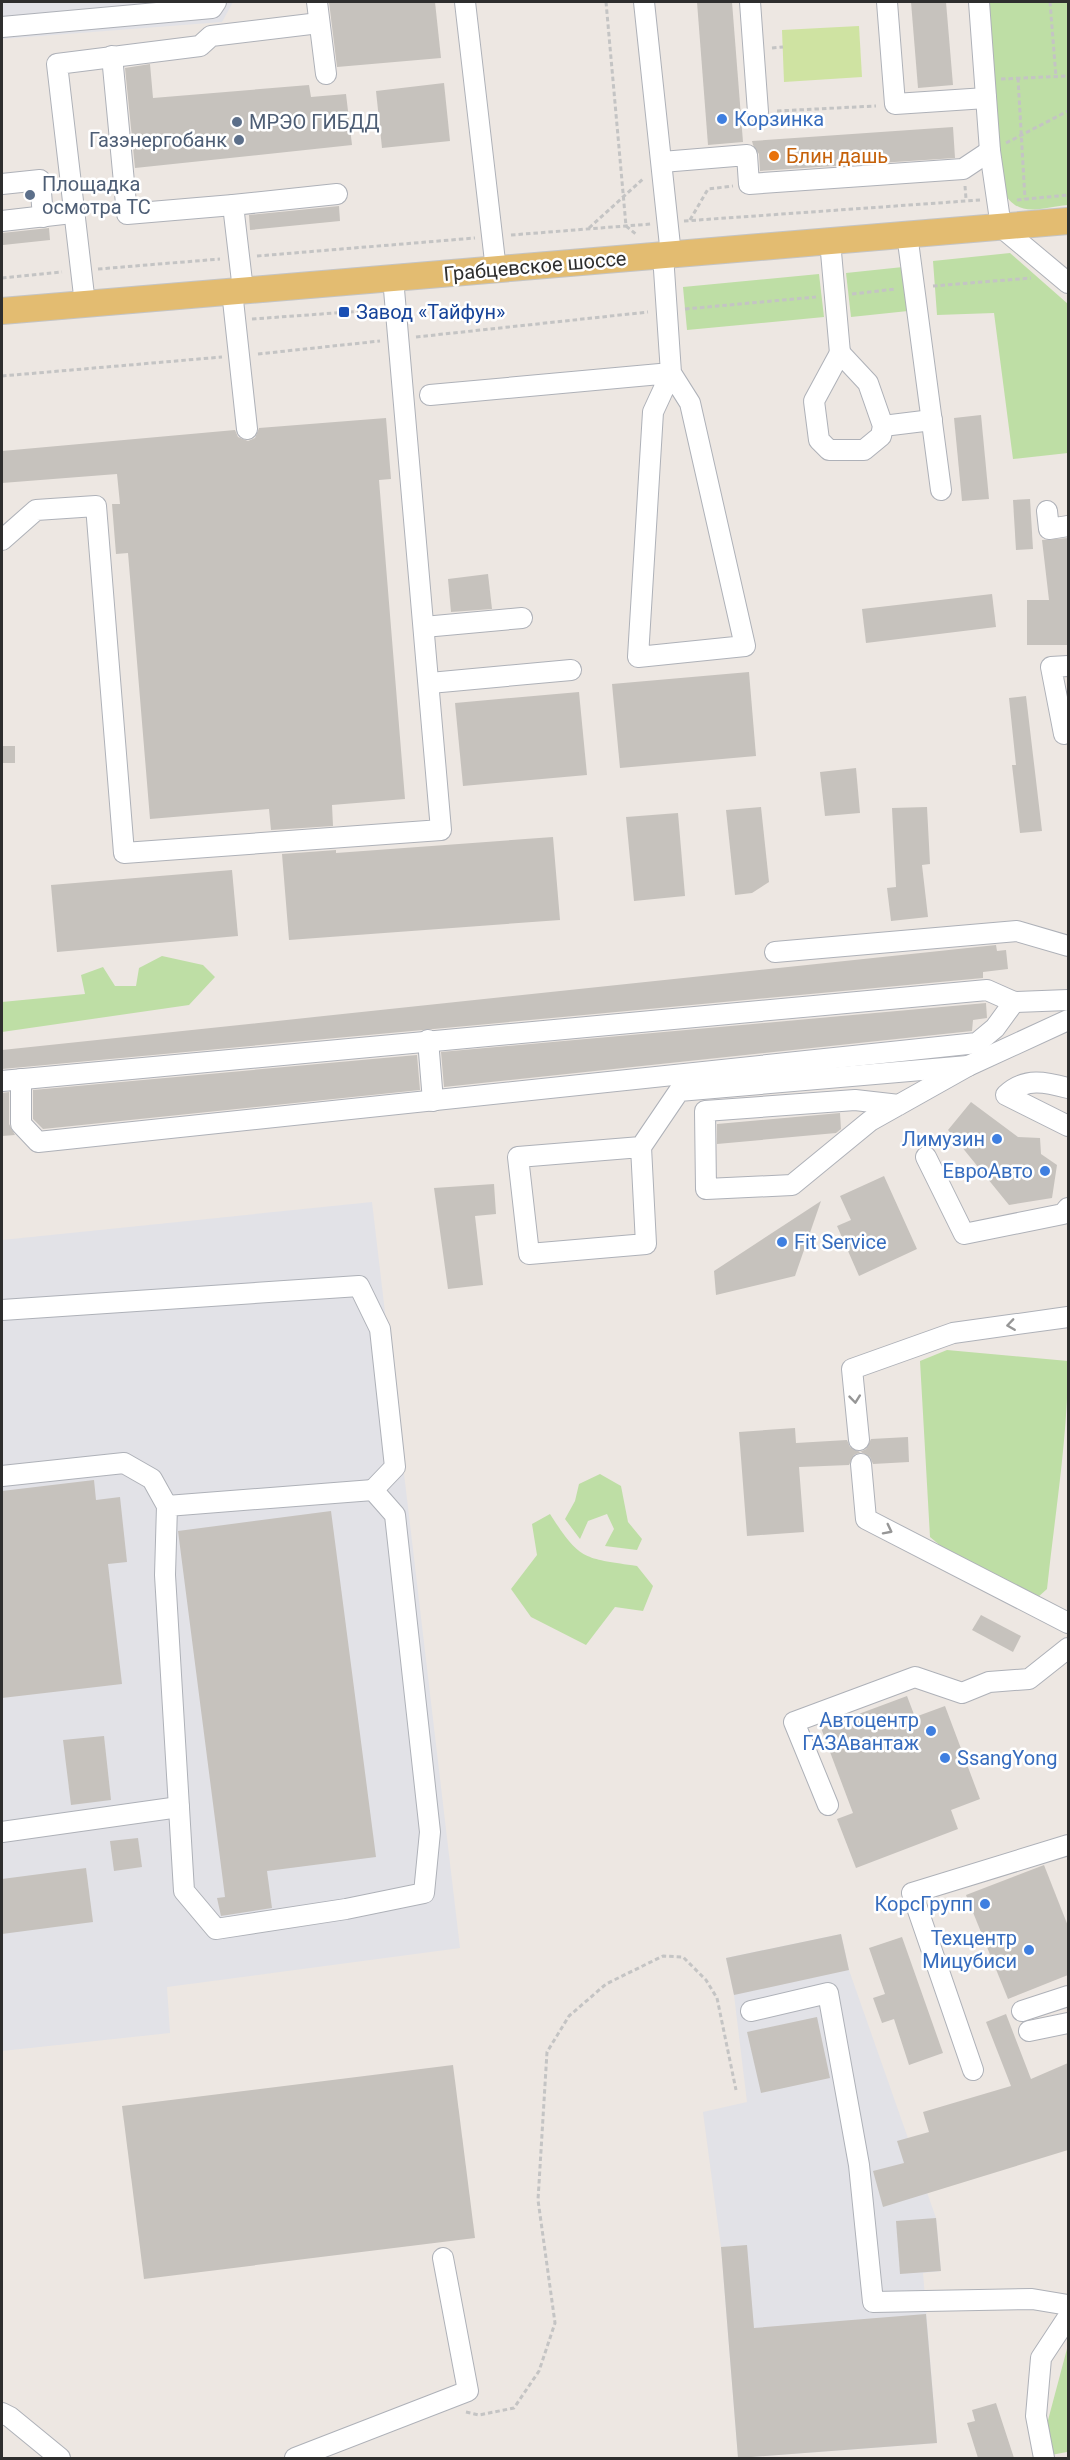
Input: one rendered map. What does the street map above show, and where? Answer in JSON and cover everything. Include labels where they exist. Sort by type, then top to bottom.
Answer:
[{"type":"main road","name":"Грабцевское шоссе","points":[[2,311],[1068,221]]},
{"type":"street","points":[[2,27],[212,8],[216,2]]},
{"type":"street","points":[[317,2],[326,74]]},
{"type":"street","points":[[465,2],[496,270]]},
{"type":"street","points":[[644,2],[662,162],[661,227],[667,255],[665,310],[671,373],[690,403],[746,646],[638,657],[653,412],[671,373]]},
{"type":"street","points":[[750,2],[758,112]]},
{"type":"street","points":[[888,2],[895,105],[985,89]]},
{"type":"street","points":[[979,2],[990,152],[1001,227],[1064,279]]},
{"type":"street","points":[[85,304],[72,213],[57,64],[200,46],[211,36],[319,23]]},
{"type":"street","points":[[112,56],[127,214],[337,194]]},
{"type":"street","points":[[662,162],[747,155],[749,184],[963,169],[990,152]]},
{"type":"street","points":[[2,184],[40,180],[43,217]]},
{"type":"street","points":[[233,205],[239,257],[235,320],[246,429]]},
{"type":"street","points":[[2,221],[72,213]]},
{"type":"street","points":[[907,234],[941,490]]},
{"type":"street","points":[[830,241],[840,353],[814,401],[819,440],[829,450],[864,450],[881,436],[884,426],[868,383],[840,353]]},
{"type":"street","points":[[2,540],[36,510],[96,506],[124,853],[441,830],[393,278]]},
{"type":"street","points":[[430,395],[671,373]]},
{"type":"street","points":[[884,426],[932,420]]},
{"type":"street","points":[[1047,511],[1049,529],[1068,526]]},
{"type":"street","points":[[424,627],[522,618]]},
{"type":"street","points":[[1064,734],[1051,667],[1068,666]]},
{"type":"street","points":[[430,684],[571,670]]},
{"type":"street","points":[[775,952],[1017,931],[1068,946]]},
{"type":"street","points":[[2,1081],[987,990],[1014,1002],[1068,1000]]},
{"type":"street","points":[[21,1079],[21,1124],[38,1142],[977,1043],[995,1028],[1014,1002]]},
{"type":"street","points":[[900,1105],[855,1100],[705,1111],[706,1189],[792,1185],[870,1121],[900,1105],[968,1066],[1068,1020]]},
{"type":"street","points":[[428,1040],[433,1101]]},
{"type":"street","points":[[640,1147],[518,1157],[529,1254],[646,1244],[640,1147],[679,1091],[968,1066]]},
{"type":"street","points":[[1068,1088],[1041,1081],[1015,1086],[1006,1095],[1068,1126]]},
{"type":"street","points":[[926,1158],[964,1234],[1063,1214],[1068,1208]]},
{"type":"street","points":[[2,1310],[359,1286],[381,1329],[395,1467],[373,1490],[167,1506]]},
{"type":"street","points":[[859,1440],[852,1369],[953,1333],[1068,1317]]},
{"type":"street","points":[[2,1476],[124,1463],[152,1479],[167,1506],[165,1575],[184,1891],[216,1929],[346,1909],[424,1893],[430,1832],[395,1515],[373,1490]]},
{"type":"street","points":[[861,1464],[866,1520],[1068,1623]]},
{"type":"street","points":[[828,1805],[794,1722],[915,1677],[962,1693],[989,1682],[1029,1679],[1068,1648]]},
{"type":"street","points":[[2,1832],[179,1807]]},
{"type":"street","points":[[973,2070],[912,1893],[1068,1845]]},
{"type":"street","points":[[750,2011],[828,1993],[859,2165],[873,2302],[1032,2299],[1068,2305]]},
{"type":"street","points":[[1022,2011],[1068,1996]]},
{"type":"street","points":[[1029,2031],[1068,2023]]},
{"type":"street","points":[[296,2458],[468,2391],[443,2258]]},
{"type":"street","points":[[1044,2458],[1036,2416],[1041,2358],[1068,2317]]},
{"type":"street","points":[[2,2413],[60,2458]]},
{"type":"path","points":[[606,2],[626,226],[641,239]]},
{"type":"path","points":[[1050,2],[1056,77]]},
{"type":"path","points":[[985,89],[1018,78],[1068,76]]},
{"type":"path","points":[[1018,78],[1025,199]]},
{"type":"path","points":[[758,112],[895,105]]},
{"type":"path","points":[[990,152],[1068,111]]},
{"type":"path","points":[[588,229],[662,162]]},
{"type":"path","points":[[690,220],[708,189],[749,184]]},
{"type":"path","points":[[2,278],[658,223],[661,227],[690,220],[966,199],[998,201],[1068,195]]},
{"type":"path","points":[[72,213],[126,206]]},
{"type":"path","points":[[2,376],[238,356],[665,310],[915,288],[1064,279]]},
{"type":"path","points":[[235,320],[396,309]]},
{"type":"path","points":[[429,2405],[479,2415],[514,2408],[539,2371],[555,2323],[538,2200],[548,2052],[569,2016],[606,1984],[663,1956],[683,1956],[706,1980],[717,1998],[736,2090]]},
{"type":"shaded area","points":[[2,2],[233,2],[222,22],[2,39]]},
{"type":"shaded area","points":[[372,1202],[460,1948],[167,1987],[170,2033],[2,2051],[2,1240]]},
{"type":"shaded area","points":[[841,1934],[849,1970],[936,2218],[941,2271],[923,2273],[937,2443],[738,2458],[721,2247],[703,2112],[747,2102],[734,1995],[726,1958]]},
{"type":"green space","points":[[989,2],[1068,2],[1068,205],[1029,210],[1021,208],[1007,197],[1001,187]]},
{"type":"green space","points":[[859,26],[862,77],[784,82],[782,30]]},
{"type":"green space","points":[[1010,253],[1068,304],[1068,453],[1013,459],[994,313],[937,315],[933,261]]},
{"type":"green space","points":[[903,267],[908,311],[851,317],[846,273]]},
{"type":"green space","points":[[819,274],[824,317],[687,330],[683,287]]},
{"type":"green space","points":[[162,956],[203,965],[215,977],[189,1005],[2,1032],[2,1002],[85,994],[81,975],[103,967],[115,986],[136,986],[139,968]]},
{"type":"green space","points":[[947,1350],[1068,1361],[1063,1446],[1047,1589],[1037,1598],[954,1557],[930,1537],[920,1361]]},
{"type":"green space","points":[[600,1474],[621,1486],[628,1522],[642,1539],[637,1550],[605,1546],[614,1529],[607,1514],[588,1521],[580,1539],[565,1519],[575,1501],[579,1484]]},
{"type":"green space","points":[[550,1514],[569,1541],[585,1555],[637,1566],[653,1586],[643,1611],[615,1607],[586,1645],[531,1617],[511,1589],[537,1555],[532,1524]]},
{"type":"green space","points":[[1068,2345],[1068,2458],[1067,2452],[1051,2455],[1047,2424]]},
{"type":"building","points":[[329,2],[435,2],[441,58],[337,67]]},
{"type":"building","points":[[697,2],[732,2],[743,142],[708,145]]},
{"type":"building","points":[[911,2],[946,2],[953,85],[918,88]]},
{"type":"building","name":"МРЭО ГИБДД","points":[[150,64],[153,98],[309,85],[311,97],[346,94],[352,145],[135,168],[125,68]]},
{"type":"building","points":[[444,83],[450,141],[382,148],[376,91]]},
{"type":"building","points":[[953,127],[955,158],[760,171],[759,154],[752,141]]},
{"type":"building","points":[[339,206],[340,221],[250,230],[249,215]]},
{"type":"building","points":[[49,228],[50,240],[3,245],[2,233]]},
{"type":"building","points":[[981,415],[989,499],[962,501],[954,418]]},
{"type":"building","points":[[386,418],[391,479],[379,480],[405,799],[332,805],[333,826],[271,830],[269,809],[150,819],[128,553],[116,554],[112,504],[120,504],[117,474],[2,483],[2,451],[235,430],[238,437],[248,441],[255,438],[259,428]]},
{"type":"building","points":[[1030,499],[1033,549],[1016,550],[1013,500]]},
{"type":"building","points":[[1068,538],[1068,645],[1027,645],[1027,600],[1049,600],[1042,540]]},
{"type":"building","points":[[488,574],[492,609],[451,612],[448,579]]},
{"type":"building","points":[[992,594],[996,627],[866,643],[862,609]]},
{"type":"building","points":[[749,672],[756,756],[620,768],[612,684]]},
{"type":"building","points":[[579,692],[587,775],[463,786],[455,703]]},
{"type":"building","points":[[1026,696],[1042,831],[1020,833],[1012,765],[1016,765],[1009,698]]},
{"type":"building","points":[[2,746],[15,746],[15,763],[2,763]]},
{"type":"building","points":[[856,768],[860,813],[825,816],[820,772]]},
{"type":"building","points":[[761,807],[769,882],[752,893],[735,895],[726,810]]},
{"type":"building","points":[[927,807],[930,864],[922,865],[928,917],[891,921],[887,888],[896,887],[892,808]]},
{"type":"building","points":[[678,813],[685,896],[634,901],[626,817]]},
{"type":"building","points":[[553,837],[560,920],[289,940],[282,854],[336,850],[336,853]]},
{"type":"building","points":[[232,870],[238,936],[57,952],[51,885]]},
{"type":"building","points":[[996,945],[997,951],[1006,950],[1008,969],[983,972],[983,978],[2,1069],[2,1050]]},
{"type":"building","points":[[986,1003],[987,1018],[973,1020],[972,1031],[444,1087],[441,1052]]},
{"type":"building","points":[[417,1055],[420,1090],[43,1129],[33,1119],[33,1090]]},
{"type":"building","points":[[9,1092],[9,1124],[15,1135],[2,1136],[2,1093]]},
{"type":"building","points":[[971,1102],[1018,1137],[1040,1138],[1041,1154],[1057,1165],[1052,1198],[1009,1205],[948,1130]]},
{"type":"building","points":[[840,1113],[841,1129],[836,1133],[717,1144],[717,1124]]},
{"type":"building","points":[[884,1176],[917,1249],[859,1276],[837,1226],[851,1220],[840,1196]]},
{"type":"building","points":[[494,1184],[496,1214],[475,1216],[483,1285],[448,1289],[434,1188]]},
{"type":"building","name":"Fit Service","points":[[821,1201],[795,1276],[716,1295],[714,1271]]},
{"type":"building","points":[[795,1428],[796,1443],[847,1440],[850,1447],[860,1452],[866,1449],[871,1439],[908,1437],[909,1462],[873,1464],[870,1457],[861,1452],[854,1455],[849,1465],[799,1467],[804,1532],[747,1536],[739,1432]]},
{"type":"building","points":[[94,1480],[96,1500],[120,1497],[127,1562],[108,1564],[122,1684],[2,1698],[2,1491]]},
{"type":"building","points":[[331,1511],[376,1857],[267,1871],[272,1908],[221,1916],[217,1898],[225,1897],[178,1531]]},
{"type":"building","points":[[981,1615],[1021,1636],[1013,1652],[972,1630]]},
{"type":"building","points":[[907,1696],[915,1717],[945,1706],[980,1799],[951,1810],[958,1829],[856,1868],[837,1819],[853,1813],[821,1728]]},
{"type":"building","points":[[104,1736],[111,1800],[71,1805],[63,1740]]},
{"type":"building","points":[[138,1838],[142,1867],[114,1871],[110,1841]]},
{"type":"building","name":"Техцентр Мицубиси","points":[[1044,1865],[1068,1926],[1068,1975],[1008,1999],[966,1895]]},
{"type":"building","points":[[86,1868],[93,1922],[2,1934],[2,1879]]},
{"type":"building","points":[[841,1934],[849,1970],[734,1995],[726,1958]]},
{"type":"building","points":[[902,1937],[943,2053],[909,2065],[894,2019],[882,2023],[873,1998],[885,1994],[869,1948]]},
{"type":"building","points":[[1006,2014],[1031,2079],[1068,2063],[1068,2150],[883,2207],[873,2171],[904,2163],[897,2141],[929,2132],[923,2112],[1011,2086],[986,2022]]},
{"type":"building","points":[[817,2017],[830,2078],[761,2093],[747,2032]]},
{"type":"building","points":[[453,2065],[475,2238],[144,2279],[122,2106]]},
{"type":"building","points":[[936,2218],[941,2271],[900,2274],[896,2221]]},
{"type":"building","points":[[747,2245],[754,2328],[926,2314],[937,2443],[738,2458],[721,2247]]},
{"type":"building","points":[[996,2403],[1014,2458],[978,2458],[967,2423],[975,2421],[972,2410]]},
{"type":"place","name":"Корзинка","points":[[722,119]]},
{"type":"place","name":"МРЭО ГИБДД","points":[[237,122]]},
{"type":"place","name":"Газэнергобанк","points":[[239,140]]},
{"type":"place","name":"Блин дашь","points":[[774,156]]},
{"type":"place","name":"Площадка осмотра ТС","points":[[30,195]]},
{"type":"place","name":"Завод «Тайфун»","points":[[344,312]]},
{"type":"place","name":"Лимузин","points":[[997,1139]]},
{"type":"place","name":"ЕвроАвто","points":[[1045,1171]]},
{"type":"place","name":"Fit Service","points":[[782,1242]]},
{"type":"place","name":"Автоцентр ГАЗАвантаж","points":[[931,1731]]},
{"type":"place","name":"SsangYong","points":[[945,1758]]},
{"type":"place","name":"КорсГрупп","points":[[985,1904]]},
{"type":"place","name":"Техцентр Мицубиси","points":[[1029,1950]]}]
